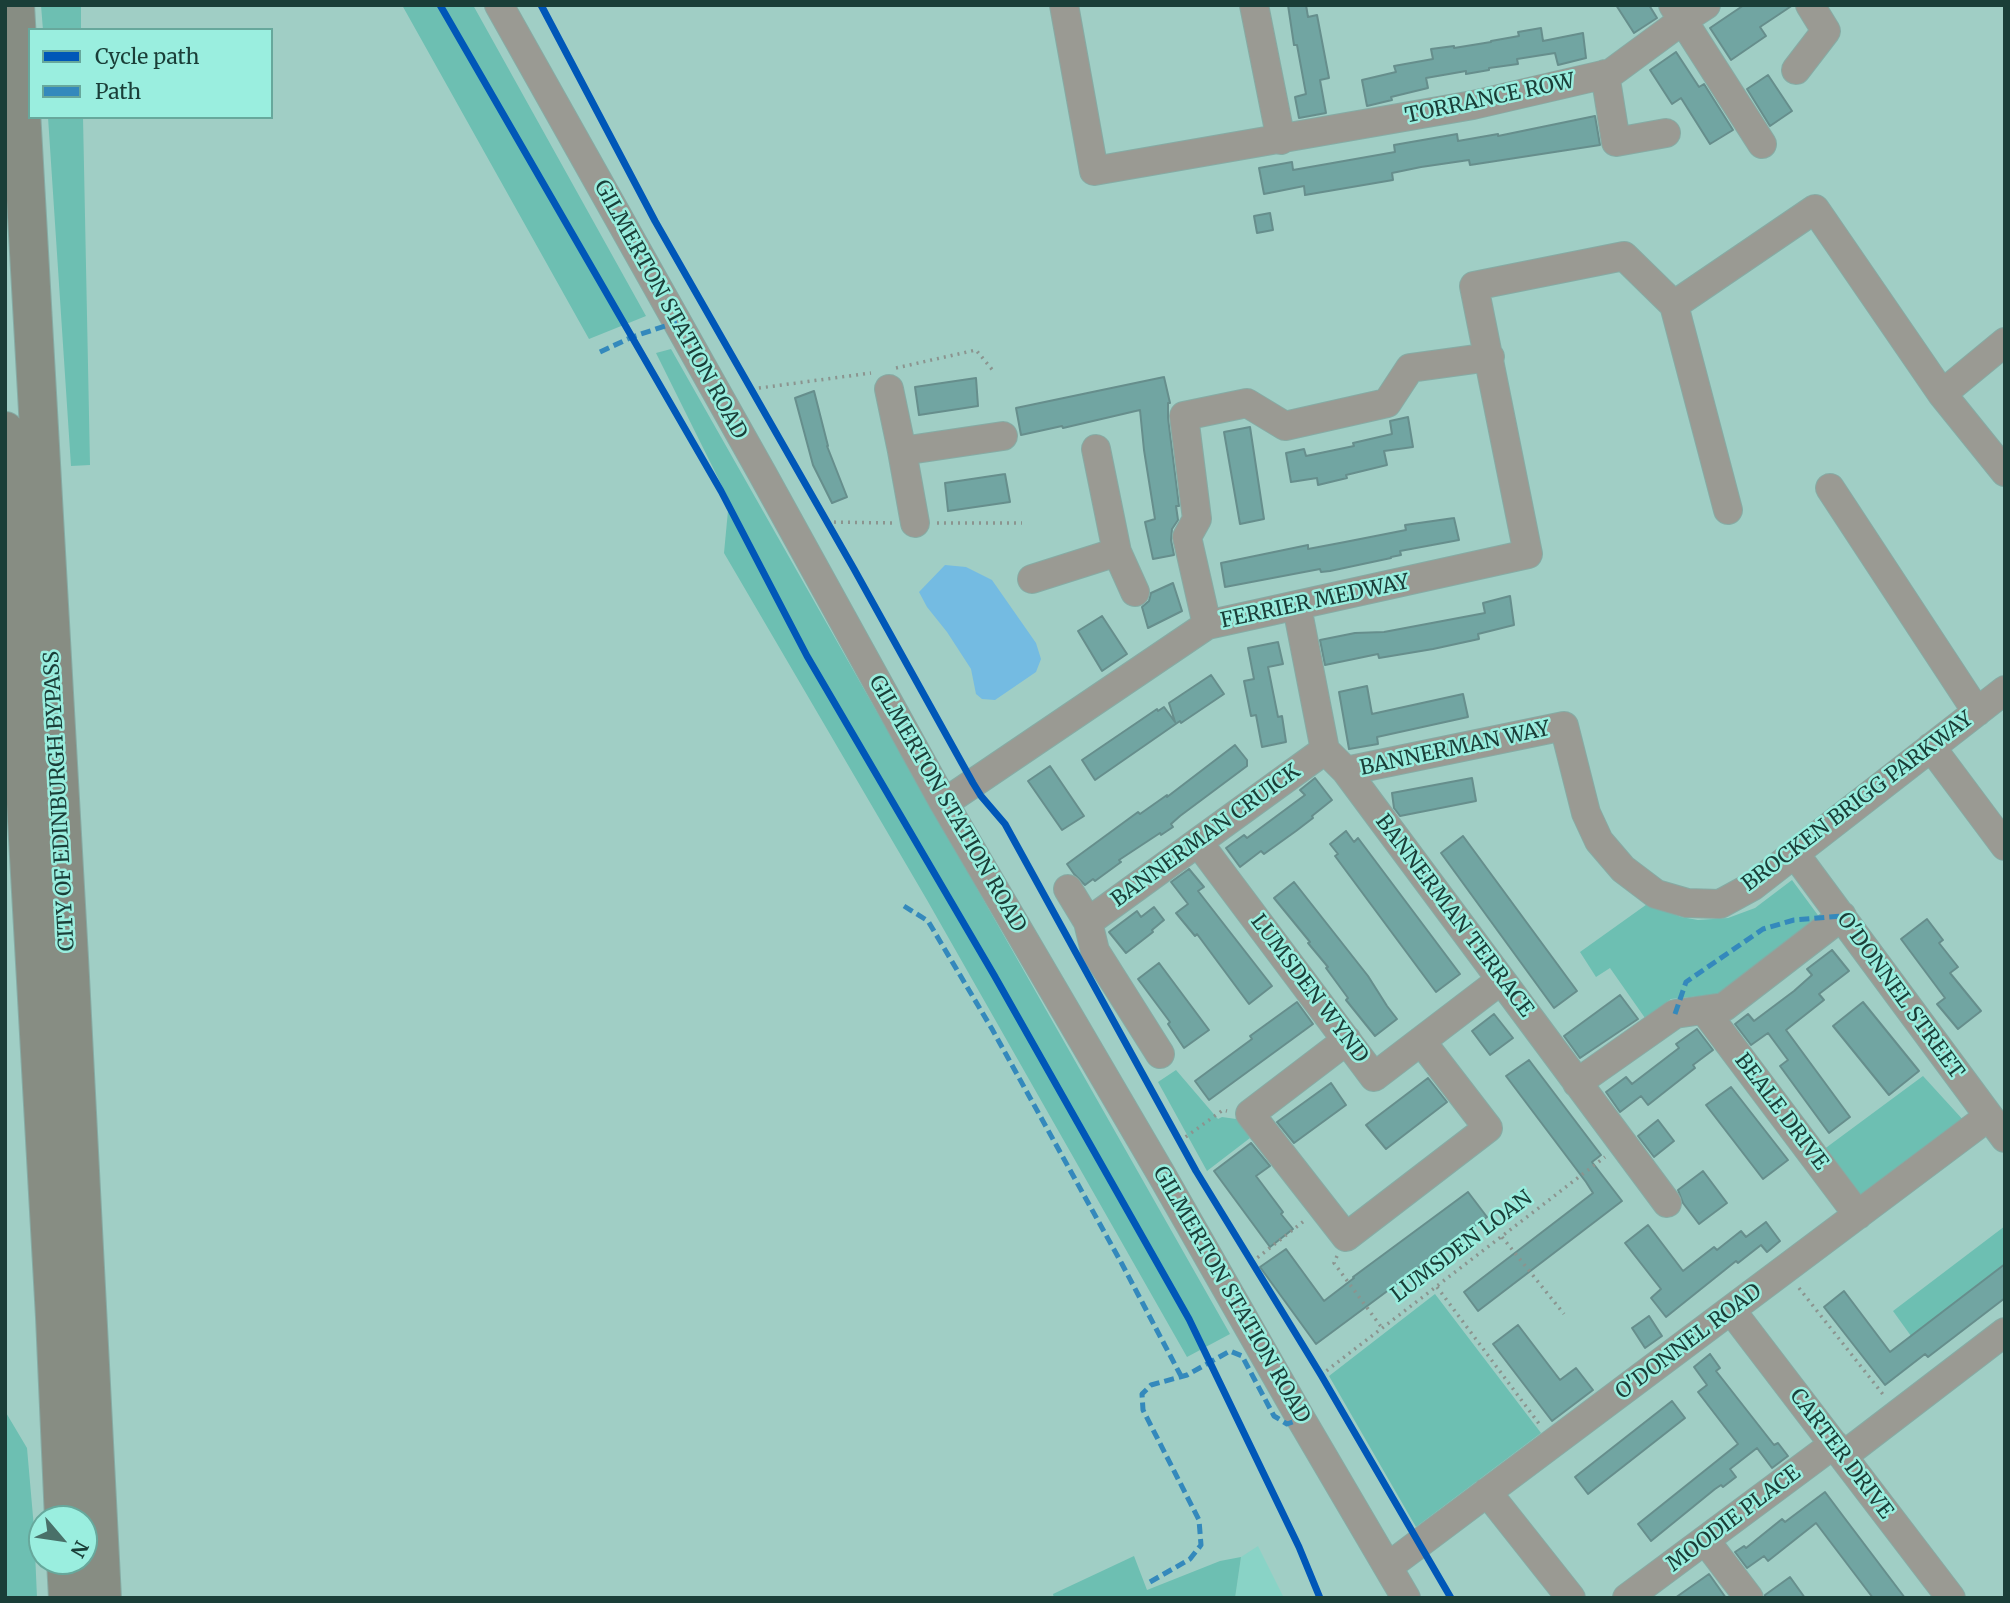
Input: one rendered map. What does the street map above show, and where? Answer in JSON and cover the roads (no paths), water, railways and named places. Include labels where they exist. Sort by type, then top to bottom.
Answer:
[{"type":"highway","name":"CITY OF EDINBURGH BYPASS","points":[[15,5],[102,1598]]},
{"type":"highway","name":"CITY OF EDINBURGH BYPASS","points":[[5,431],[63,1505]]},
{"type":"highway","points":[[67,1575],[68,1598]]},
{"type":"street","name":"GILMERTON STATION ROAD","points":[[499,5],[944,803],[1406,1598]]},
{"type":"street","name":"TORRANCE ROW","points":[[1065,5],[1094,171],[1473,105],[1611,73],[1687,10]]},
{"type":"street","points":[[1254,5],[1281,139]]},
{"type":"street","points":[[1796,70],[1826,31],[1810,5]]},
{"type":"street","points":[[1687,10],[1762,144]]},
{"type":"street","points":[[1605,74],[1616,142],[1666,133]]},
{"type":"street","points":[[1674,304],[1815,209],[1942,394],[2005,472]]},
{"type":"street","points":[[1207,625],[1187,537],[1197,519],[1184,416],[1247,403],[1285,426],[1387,403],[1410,368],[1490,357],[1474,286],[1624,256],[1674,304],[1728,510]]},
{"type":"street","points":[[1942,394],[2005,342]]},
{"type":"street","name":"FERRIER MEDWAY","points":[[944,803],[1207,625],[1528,554],[1490,357]]},
{"type":"street","points":[[889,389],[915,523]]},
{"type":"street","points":[[902,451],[1003,436]]},
{"type":"street","points":[[1096,449],[1116,552],[1135,592]]},
{"type":"street","points":[[1830,488],[1977,712]]},
{"type":"street","points":[[1032,579],[1116,552]]},
{"type":"street","points":[[1297,607],[1325,750]]},
{"type":"street","name":"BROCKEN BRIGG PARKWAY","points":[[1564,726],[1586,813],[1599,841],[1623,869],[1656,894],[1687,903],[1720,904],[1753,886],[2005,690]]},
{"type":"street","name":"BANNERMAN WAY","points":[[1346,771],[1564,726]]},
{"type":"street","points":[[1931,747],[2005,846]]},
{"type":"street","name":"BANNERMAN TERRACE","points":[[1325,750],[1346,771],[1667,1203]]},
{"type":"street","name":"BANNERMAN CRUICK","points":[[1088,922],[1325,750]]},
{"type":"street","name":"LUMSDEN WYND","points":[[1198,842],[1374,1077],[1501,980]]},
{"type":"street","name":"O'DONNEL STREET","points":[[1795,854],[1997,1128]]},
{"type":"street","name":"BANNERMAN CRUICK","points":[[1068,889],[1088,922],[1095,951],[1160,1054]]},
{"type":"street","points":[[1577,1083],[1675,1014],[1724,1006],[1842,916]]},
{"type":"street","name":"BEALE DRIVE","points":[[1703,1010],[1858,1215]]},
{"type":"street","points":[[1347,1040],[1250,1114],[1346,1237],[1488,1128],[1421,1041]]},
{"type":"street","name":"O'DONNEL ROAD","points":[[1389,1566],[1858,1215],[1997,1128]]},
{"type":"street","name":"CARTER DRIVE","points":[[1731,1310],[1951,1598]]},
{"type":"street","name":"MOODIE PLACE","points":[[1631,1596],[1705,1540],[1898,1413],[2005,1332]]},
{"type":"street","points":[[1487,1493],[1572,1598]]},
{"type":"street","points":[[1705,1540],[1749,1598]]},
{"type":"water","points":[[945,565],[966,567],[992,580],[1036,643],[1041,659],[1036,672],[995,700],[982,699],[976,694],[971,669],[919,592]]}]
